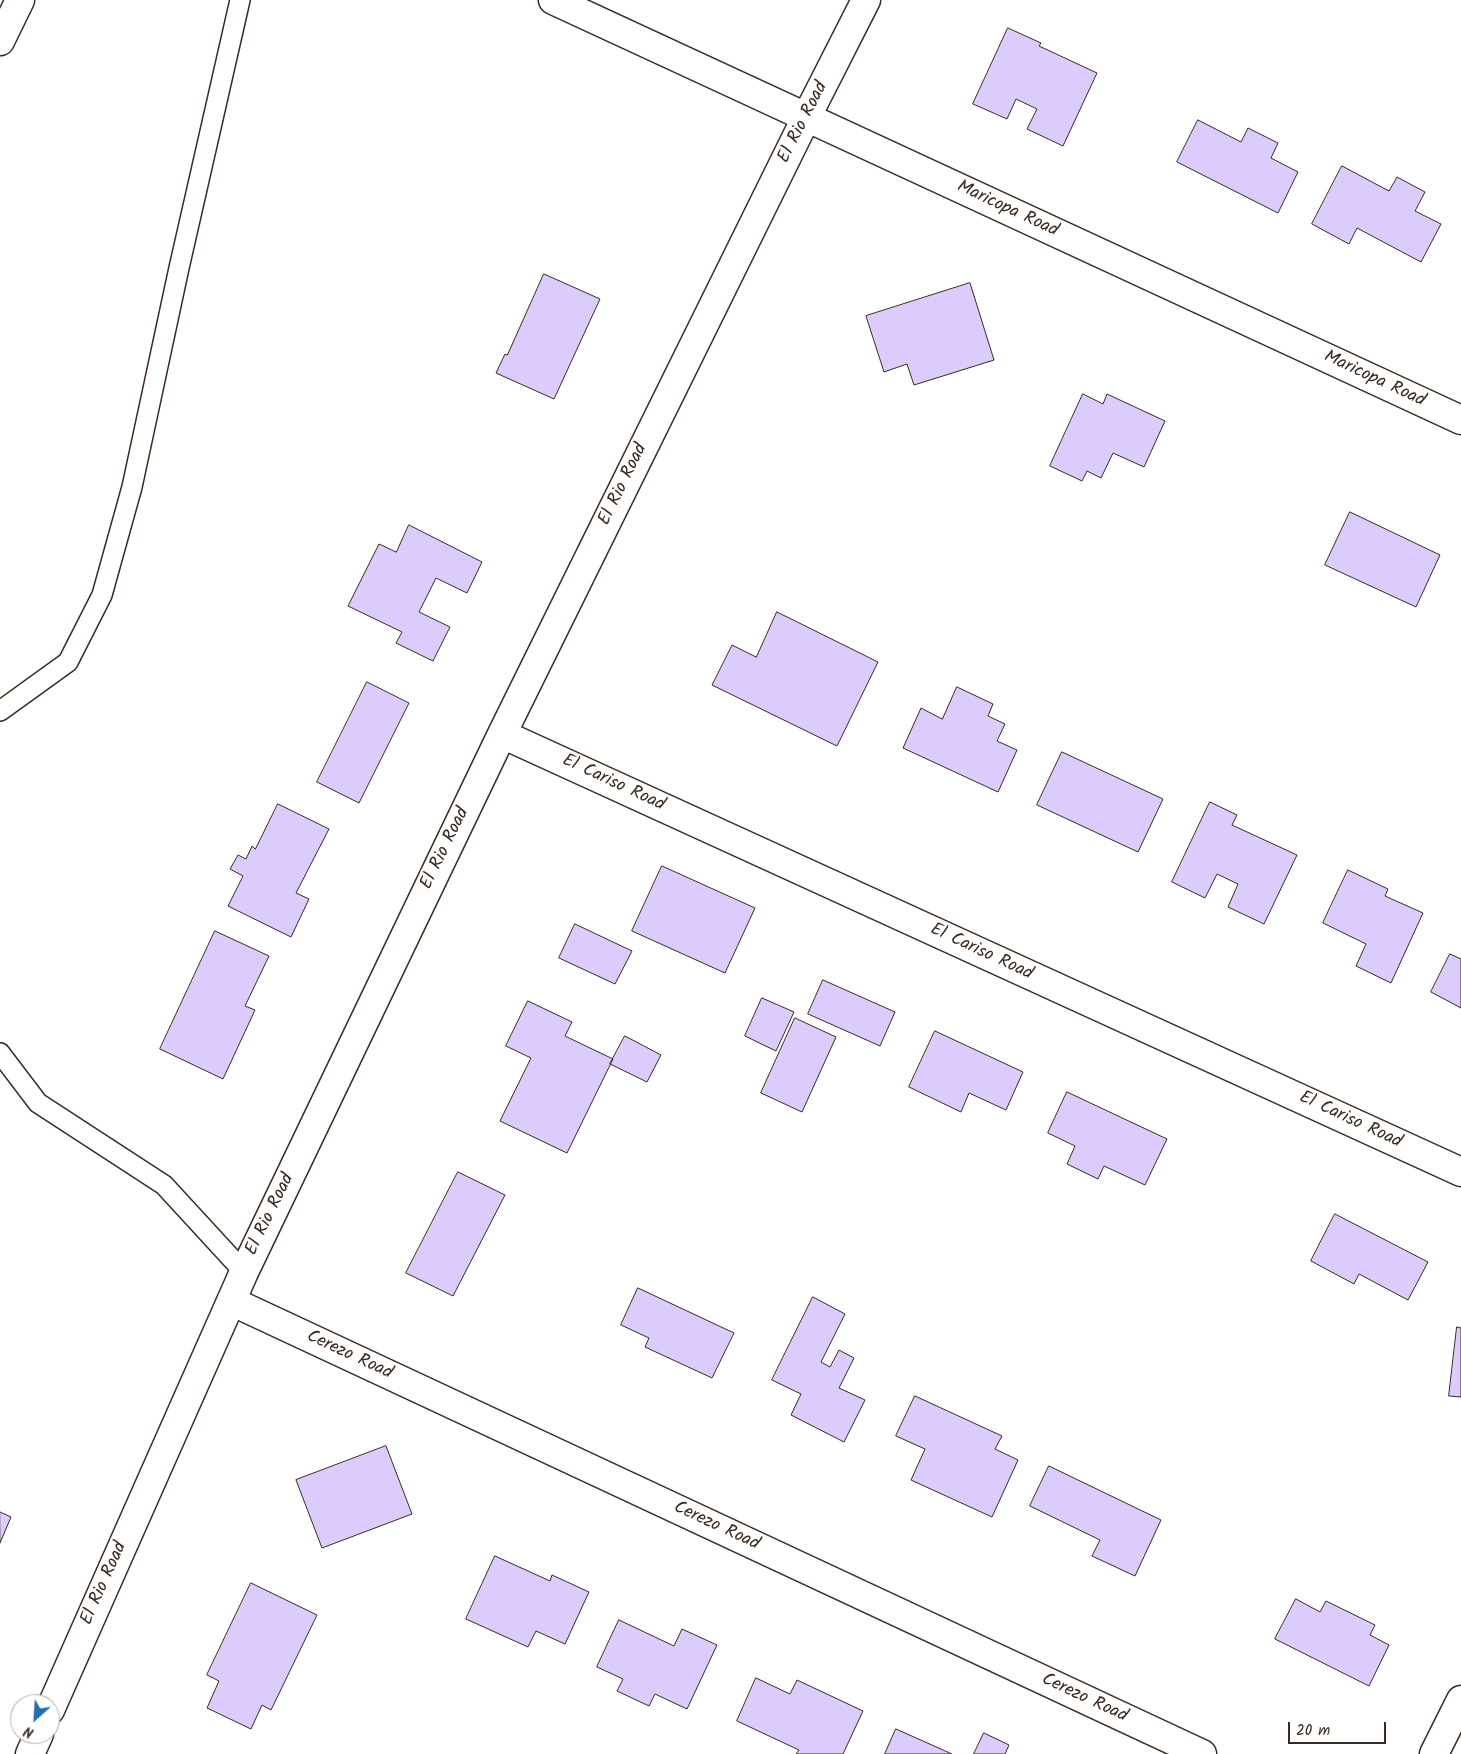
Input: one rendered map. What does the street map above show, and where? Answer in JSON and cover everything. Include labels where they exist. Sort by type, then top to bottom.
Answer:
[{"type":"street","points":[[0,41],[20,0]]},
{"type":"street","name":"Maricopa Road","points":[[553,0],[1461,420]]},
{"type":"street","name":"El Rio Road","points":[[57,1694],[230,1301],[502,734],[866,0]]},
{"type":"street","name":"El Cariso Road","points":[[502,734],[1461,1172]]},
{"type":"street","name":"Cerezo Road","points":[[230,1301],[1202,1754]]},
{"type":"street","points":[[1434,1754],[1461,1700]]},
{"type":"lane","points":[[0,711],[68,662],[102,595],[132,487],[240,0]]},
{"type":"lane","points":[[0,1053],[38,1103],[164,1185],[244,1272]]},
{"type":"building","points":[[1008,28],[1041,43],[1039,46],[1097,73],[1063,146],[1027,129],[1037,109],[1016,99],[1007,119],[973,104]]},
{"type":"building","points":[[1198,120],[1241,142],[1248,128],[1278,143],[1271,158],[1298,172],[1278,213],[1177,162]]},
{"type":"building","points":[[1342,166],[1389,191],[1397,177],[1425,192],[1415,211],[1441,224],[1421,262],[1357,228],[1349,244],[1312,224]]},
{"type":"building","points":[[544,274],[600,299],[554,399],[496,373],[505,354],[507,355]]},
{"type":"building","points":[[970,283],[994,360],[914,385],[907,364],[884,372],[866,316]]},
{"type":"building","points":[[1083,394],[1103,404],[1107,394],[1165,421],[1144,467],[1113,453],[1101,478],[1087,471],[1082,481],[1050,466]]},
{"type":"building","points":[[1350,512],[1440,555],[1416,607],[1325,565]]},
{"type":"building","points":[[409,525],[482,562],[467,593],[436,578],[419,612],[450,627],[433,661],[396,643],[402,632],[348,606],[379,544],[396,552]]},
{"type":"building","points":[[777,612],[878,662],[837,746],[712,685],[732,645],[756,657]]},
{"type":"building","points":[[367,682],[409,703],[359,803],[317,782]]},
{"type":"building","points":[[957,687],[993,704],[988,716],[1005,724],[997,741],[1017,750],[998,792],[903,748],[921,708],[942,719]]},
{"type":"building","points":[[1062,752],[1163,799],[1138,852],[1037,805]]},
{"type":"building","points":[[1210,802],[1237,815],[1232,825],[1297,855],[1264,924],[1228,907],[1238,884],[1217,874],[1205,898],[1172,882]]},
{"type":"building","points":[[278,804],[329,829],[296,893],[309,899],[291,937],[228,906],[243,876],[230,869],[238,855],[246,859],[252,846],[255,849]]},
{"type":"building","points":[[662,866],[755,908],[725,973],[632,931]]},
{"type":"building","points":[[1348,870],[1388,889],[1385,896],[1423,913],[1391,983],[1356,966],[1366,944],[1323,923]]},
{"type":"building","points":[[575,924],[632,951],[615,984],[559,958]]},
{"type":"building","points":[[215,931],[269,956],[245,1006],[255,1010],[223,1079],[160,1049]]},
{"type":"building","points":[[1450,954],[1461,959],[1461,1008],[1431,992]]},
{"type":"building","points":[[823,980],[895,1012],[880,1046],[808,1014]]},
{"type":"building","points":[[762,998],[794,1012],[776,1051],[745,1036]]},
{"type":"building","points":[[528,1001],[572,1022],[565,1036],[613,1059],[567,1153],[500,1121],[531,1058],[506,1046]]},
{"type":"building","points":[[795,1018],[836,1037],[802,1112],[761,1093]]},
{"type":"building","points":[[935,1031],[1023,1072],[1006,1110],[969,1093],[961,1112],[909,1087]]},
{"type":"building","points":[[625,1036],[661,1055],[647,1082],[610,1064]]},
{"type":"building","points":[[1067,1092],[1167,1139],[1145,1185],[1104,1166],[1098,1179],[1067,1164],[1075,1146],[1048,1133]]},
{"type":"building","points":[[458,1172],[505,1195],[453,1296],[406,1273]]},
{"type":"building","points":[[1335,1214],[1428,1262],[1408,1300],[1359,1274],[1354,1284],[1311,1261]]},
{"type":"building","points":[[638,1288],[734,1333],[712,1378],[645,1347],[649,1338],[621,1325]]},
{"type":"building","points":[[813,1297],[845,1314],[821,1362],[830,1367],[839,1350],[854,1358],[839,1388],[865,1400],[844,1442],[791,1415],[801,1394],[772,1380]]},
{"type":"building","points":[[1457,1327],[1461,1328],[1461,1397],[1449,1396]]},
{"type":"building","points":[[915,1396],[1002,1436],[995,1449],[1018,1460],[992,1517],[911,1480],[925,1449],[896,1436]]},
{"type":"building","points":[[386,1446],[412,1514],[322,1548],[296,1480]]},
{"type":"building","points":[[1049,1466],[1161,1520],[1135,1576],[1092,1556],[1100,1540],[1030,1506]]},
{"type":"building","points":[[0,1512],[11,1517],[0,1543]]},
{"type":"building","points":[[495,1556],[550,1581],[552,1575],[589,1592],[565,1644],[536,1631],[528,1647],[466,1619]]},
{"type":"building","points":[[251,1583],[317,1615],[271,1710],[262,1705],[251,1729],[207,1708],[219,1681],[207,1675]]},
{"type":"building","points":[[1296,1599],[1320,1612],[1326,1601],[1375,1625],[1370,1635],[1389,1645],[1369,1686],[1275,1639]]},
{"type":"building","points":[[619,1620],[674,1646],[682,1629],[717,1645],[687,1709],[655,1694],[649,1706],[617,1691],[623,1679],[597,1667]]},
{"type":"building","points":[[756,1678],[790,1694],[797,1680],[863,1711],[843,1754],[796,1754],[799,1750],[737,1721]]},
{"type":"building","points":[[896,1729],[952,1754],[885,1754]]},
{"type":"building","points":[[984,1733],[1009,1745],[1005,1754],[974,1754]]}]
